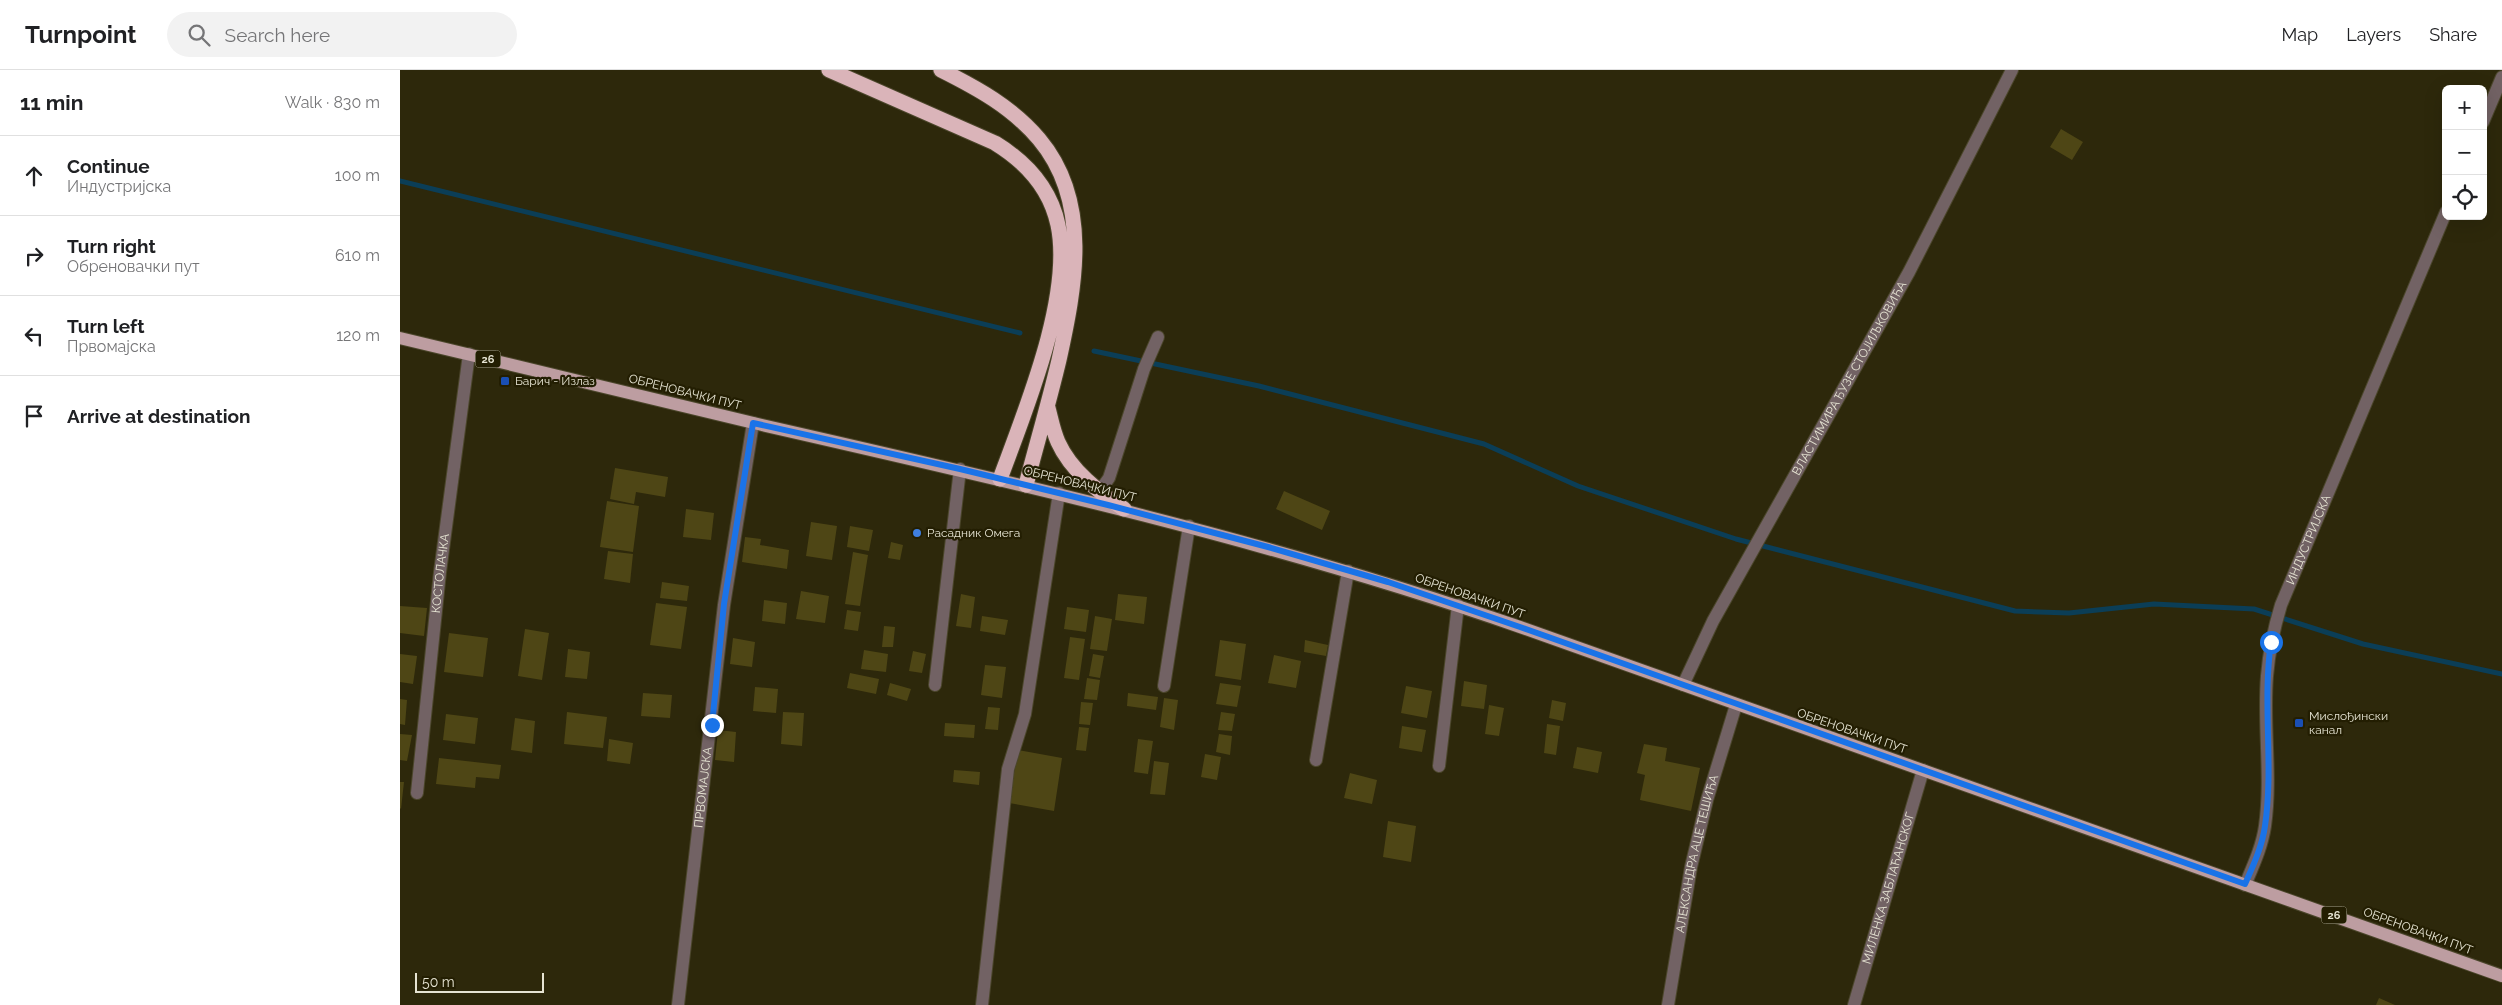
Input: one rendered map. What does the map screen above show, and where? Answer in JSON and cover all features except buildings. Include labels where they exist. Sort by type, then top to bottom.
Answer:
[{"type":"highway","points":[[829,70],[995,143],[1020,158],[1036,177],[1048,198],[1058,223],[1062,248],[1059,281],[1032,391],[1000,479]]},
{"type":"highway","points":[[941,70],[1001,103],[1040,140],[1055,163],[1069,197],[1076,237],[1076,266],[1067,324],[1048,406],[1026,485]]},
{"type":"highway","points":[[1048,406],[1058,443],[1076,469],[1099,492],[1124,509]]},
{"type":"main road","name":"ОБРЕНОВАЧКИ ПУТ","points":[[400,338],[753,423],[1059,493],[1189,526],[1348,571],[1458,606],[2502,976]]},
{"type":"street","name":"ВЛАСТИМИРА ЂУЗЕ СТОЈИЉКОВИЋА","points":[[1683,685],[1713,621],[1909,272],[2012,70]]},
{"type":"street","points":[[2487,112],[2502,76]]},
{"type":"street","name":"ИНДУСТРИЈСКА","points":[[2245,884],[2265,828],[2268,764],[2267,678],[2274,629],[2281,605],[2443,220]]},
{"type":"street","points":[[1099,492],[1110,478],[1144,369],[1158,337]]},
{"type":"street","name":"КОСТОЛАЧКА","points":[[418,793],[440,572],[469,354]]},
{"type":"street","name":"ПРВОМАЈСКА","points":[[678,1005],[724,604],[753,423]]},
{"type":"street","points":[[935,685],[960,469]]},
{"type":"street","points":[[982,1005],[1008,769],[1024,714],[1059,493]]},
{"type":"street","points":[[1164,686],[1189,526]]},
{"type":"street","points":[[1316,760],[1348,571]]},
{"type":"street","points":[[1438,766],[1458,606]]},
{"type":"street","name":"АЛЕКСАНДРА АЦЕ ТЕШИЋА","points":[[1668,1005],[1691,867],[1707,800],[1736,705]]},
{"type":"street","name":"МИЛЕНКА ЗАБЛАЋАНСКОГ","points":[[1854,1005],[1923,770]]},
{"type":"waterway","points":[[400,181],[1020,333]]},
{"type":"waterway","points":[[1094,351],[1259,386],[1484,444],[1578,486],[1736,539],[2015,611],[2069,613],[2154,604],[2254,609],[2363,644],[2502,674]]},
{"type":"place","name":"Барич - Излаз","points":[[505,381]]},
{"type":"place","name":"Расадник Омега","points":[[917,533]]},
{"type":"place","name":"Мислођински канал","points":[[2299,723]]},
{"type":"route","points":[[712,725],[724,604],[753,423],[960,469],[1108,505],[1268,547],[1388,582],[2245,884],[2262,842],[2267,810],[2267,678],[2271,642]]}]
